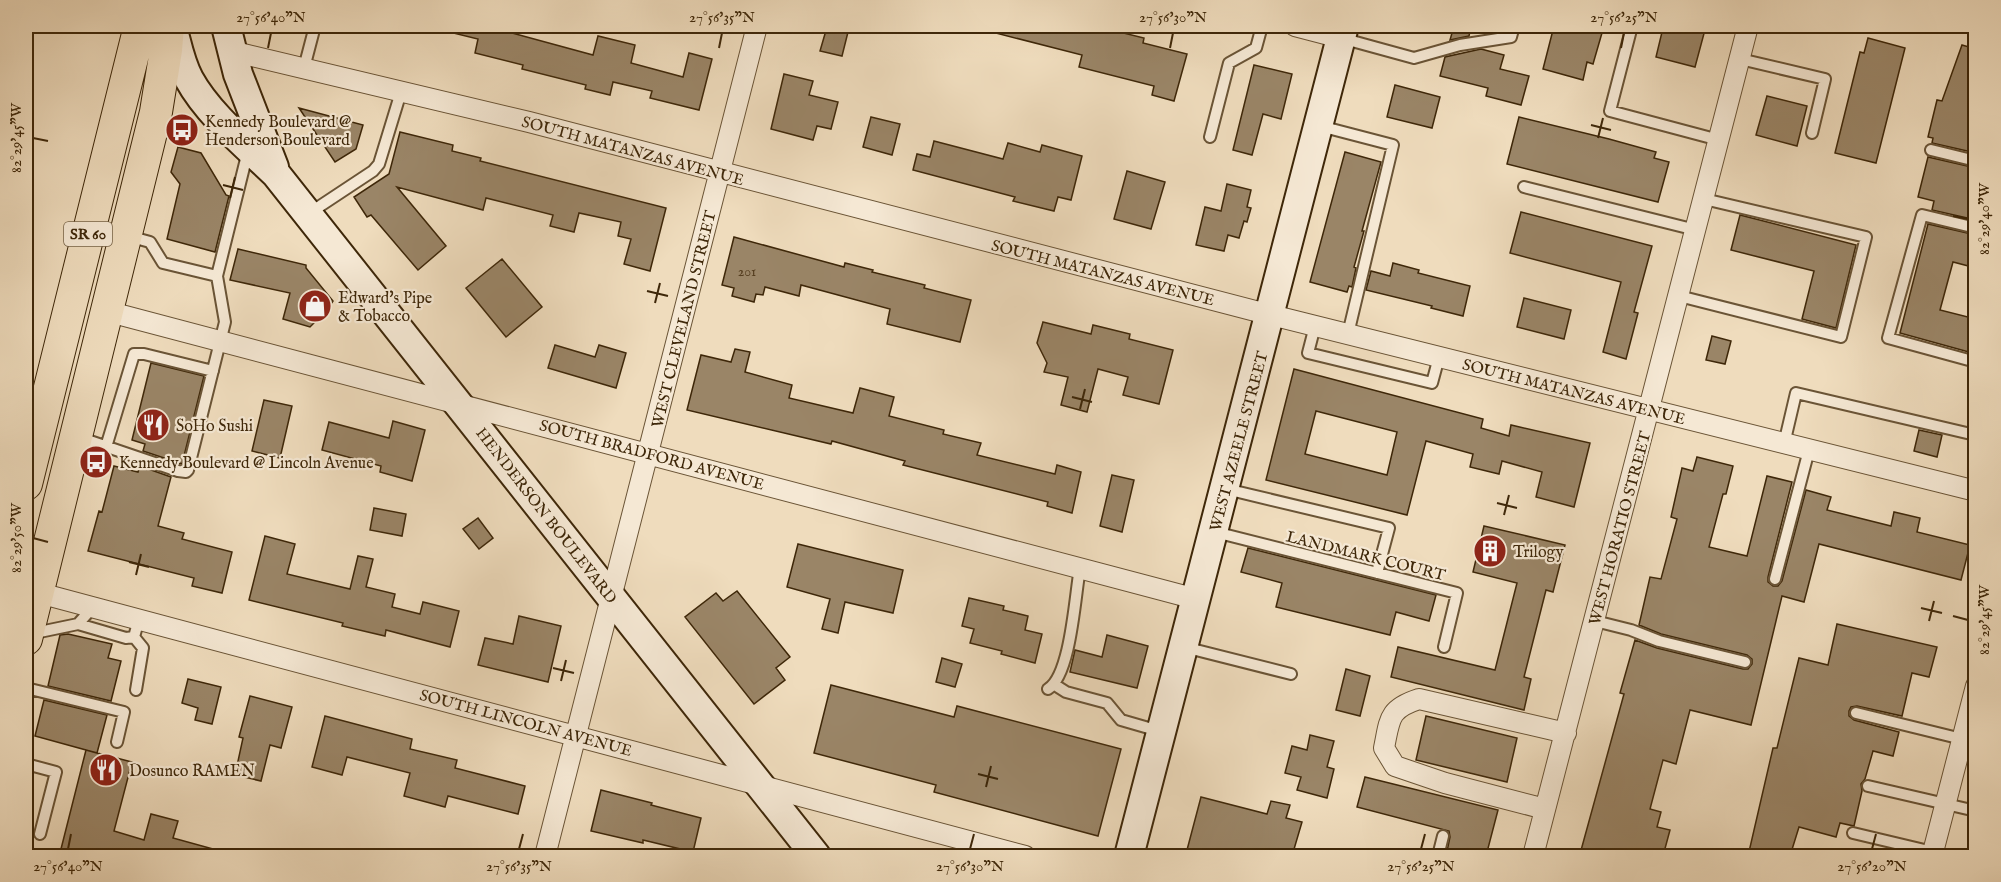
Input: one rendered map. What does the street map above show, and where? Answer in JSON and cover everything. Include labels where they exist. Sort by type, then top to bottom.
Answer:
[{"type":"main road","name":"SR 60","points":[[26,484],[140,26]]},
{"type":"main road","name":"SR 60","points":[[26,637],[31,590],[75,436],[156,112],[170,26]]},
{"type":"main road","name":"HENDERSON BOULEVARD","points":[[170,26],[189,80],[218,117],[276,174],[816,856]]},
{"type":"main road","name":"WEST AZEELE STREET","points":[[1129,856],[1343,32]]},
{"type":"main road","name":"HENDERSON BOULEVARD","points":[[229,38],[238,74],[276,174]]},
{"type":"street","name":"WEST CLEVELAND STREET","points":[[545,856],[757,26]]},
{"type":"street","points":[[1295,26],[1343,32]]},
{"type":"street","name":"WEST HORATIO STREET","points":[[1533,856],[1748,26]]},
{"type":"street","name":"SOUTH MATANZAS AVENUE","points":[[229,38],[304,68],[529,122],[1271,315],[1976,491]]},
{"type":"street","name":"SOUTH BRADFORD AVENUE","points":[[106,311],[458,402],[1196,599]]},
{"type":"street","name":"SOUTH LINCOLN AVENUE","points":[[31,590],[93,607],[133,631],[576,735],[762,787],[1025,856]]},
{"type":"street","points":[[1932,854],[1976,686]]},
{"type":"street","points":[[1545,809],[1445,783],[1395,766],[1384,748],[1390,719],[1401,705],[1419,699],[1566,733]]},
{"type":"lane","points":[[304,68],[315,26]]},
{"type":"lane","points":[[1210,137],[1229,63],[1256,48],[1262,26]]},
{"type":"lane","points":[[1343,32],[1414,58],[1460,45],[1511,37],[1514,26]]},
{"type":"lane","points":[[1632,26],[1610,111],[1719,140]]},
{"type":"lane","points":[[1740,59],[1826,78],[1812,133]]},
{"type":"lane","points":[[308,214],[373,171],[379,164],[401,92]]},
{"type":"lane","points":[[1319,126],[1393,145],[1348,334]]},
{"type":"lane","points":[[75,436],[186,472],[188,470],[225,322],[217,276],[249,148]]},
{"type":"lane","points":[[1931,150],[1976,161]]},
{"type":"lane","points":[[1524,187],[1696,230]]},
{"type":"lane","points":[[1679,296],[1841,337],[1866,237],[1704,199]]},
{"type":"lane","points":[[1976,228],[1922,215],[1888,338],[1976,362]]},
{"type":"lane","points":[[125,236],[150,242],[164,263],[217,276]]},
{"type":"lane","points":[[1315,326],[1308,353],[1432,383],[1439,357]]},
{"type":"lane","points":[[106,447],[134,354],[144,354],[213,370]]},
{"type":"lane","points":[[1785,444],[1796,393],[1971,434]]},
{"type":"lane","points":[[1775,579],[1809,450]]},
{"type":"lane","points":[[1226,489],[1389,528],[1377,573]]},
{"type":"lane","name":"LANDMARK COURT","points":[[1214,532],[1457,593],[1444,647]]},
{"type":"lane","points":[[1080,568],[1076,608],[1061,672],[1052,687],[1107,704],[1121,720],[1161,731]]},
{"type":"lane","points":[[78,624],[93,607]]},
{"type":"lane","points":[[1595,621],[1631,630],[1659,641],[1745,662]]},
{"type":"lane","points":[[26,637],[78,624],[133,631],[144,648],[136,690]]},
{"type":"lane","points":[[1184,647],[1291,674]]},
{"type":"lane","points":[[26,702],[27,689],[124,712],[117,742]]},
{"type":"lane","points":[[1856,712],[1962,739]]},
{"type":"lane","points":[[26,764],[56,772],[40,834]]},
{"type":"lane","points":[[1868,786],[1976,811]]},
{"type":"lane","points":[[1853,833],[1932,854]]},
{"type":"lane","points":[[1438,856],[1443,836]]},
{"type":"building","points":[[445,26],[514,26],[512,33],[593,55],[598,36],[635,45],[631,63],[683,77],[689,53],[712,59],[699,110],[650,98],[652,91],[613,82],[610,95],[585,89],[586,85],[522,69],[523,65],[475,53],[478,39],[445,31]]},
{"type":"building","points":[[989,26],[1095,26],[1144,38],[1143,43],[1187,54],[1174,101],[1152,95],[1154,86],[1079,67],[1082,55],[988,31]]},
{"type":"building","points":[[1454,26],[1471,26],[1469,36],[1450,40]]},
{"type":"building","points":[[1554,26],[1604,26],[1593,64],[1587,62],[1583,80],[1543,69]]},
{"type":"building","points":[[1666,26],[1706,26],[1695,67],[1656,57],[1662,32],[1664,33]]},
{"type":"building","points":[[827,27],[848,32],[842,56],[820,51]]},
{"type":"building","points":[[1868,38],[1905,48],[1876,163],[1835,153],[1860,52],[1864,53]]},
{"type":"building","points":[[1962,45],[1976,49],[1976,153],[1932,143],[1933,138],[1928,137],[1937,100],[1942,101]]},
{"type":"building","points":[[1481,49],[1504,55],[1500,69],[1529,76],[1521,105],[1486,96],[1488,88],[1440,76],[1445,57]]},
{"type":"building","points":[[1254,65],[1292,74],[1281,119],[1263,114],[1252,155],[1233,150]]},
{"type":"building","points":[[784,74],[813,81],[809,95],[838,102],[831,129],[817,126],[813,140],[771,129]]},
{"type":"building","points":[[1395,85],[1440,97],[1432,128],[1387,117]]},
{"type":"building","points":[[1767,96],[1807,106],[1797,146],[1756,135]]},
{"type":"building","points":[[299,108],[363,125],[356,149],[335,162]]},
{"type":"building","points":[[871,117],[900,124],[892,155],[863,147]]},
{"type":"building","points":[[1519,117],[1656,152],[1654,158],[1669,162],[1658,202],[1507,164]]},
{"type":"building","points":[[400,132],[453,145],[452,151],[481,158],[480,161],[666,208],[650,271],[624,264],[631,239],[618,236],[621,222],[579,213],[574,232],[550,226],[553,215],[486,198],[483,210],[397,187],[446,246],[418,270],[371,215],[367,217],[354,197],[389,174]]},
{"type":"building","points":[[934,141],[1003,159],[1008,143],[1040,152],[1042,145],[1082,156],[1071,200],[1058,197],[1054,211],[1013,201],[1015,197],[913,170],[917,154],[930,157]]},
{"type":"building","points":[[178,147],[201,153],[226,195],[229,196],[215,252],[167,239],[180,184],[171,172]]},
{"type":"building","points":[[1345,152],[1381,162],[1362,231],[1364,231],[1354,267],[1356,268],[1352,287],[1349,286],[1347,292],[1310,282]]},
{"type":"building","points":[[1928,157],[1976,168],[1976,220],[1932,210],[1934,201],[1918,197]]},
{"type":"building","points":[[1127,171],[1165,182],[1151,229],[1114,219]]},
{"type":"building","points":[[1227,184],[1251,190],[1247,207],[1251,208],[1239,238],[1228,235],[1224,251],[1196,245],[1205,207],[1221,211]]},
{"type":"building","points":[[1521,212],[1652,246],[1634,312],[1638,313],[1626,359],[1603,352],[1621,282],[1510,253]]},
{"type":"building","points":[[1740,215],[1856,245],[1836,328],[1802,319],[1814,271],[1731,250]]},
{"type":"building","points":[[1928,224],[1976,235],[1976,268],[1953,262],[1940,310],[1976,319],[1976,354],[1900,333]]},
{"type":"building","points":[[734,237],[844,267],[845,263],[873,270],[872,272],[925,285],[924,288],[971,300],[960,342],[887,324],[890,309],[801,285],[799,296],[765,287],[763,295],[756,294],[754,302],[732,296],[734,288],[722,285]]},
{"type":"building","points":[[238,249],[306,265],[306,268],[333,301],[310,327],[283,319],[290,293],[230,280]]},
{"type":"building","points":[[502,259],[542,307],[506,337],[466,288]]},
{"type":"building","points":[[1393,263],[1419,270],[1418,273],[1470,286],[1463,316],[1366,290],[1371,271],[1390,276]]},
{"type":"building","points":[[1524,298],[1571,310],[1564,339],[1517,327]]},
{"type":"building","points":[[1043,322],[1091,334],[1093,325],[1130,334],[1129,339],[1173,350],[1159,404],[1123,395],[1128,377],[1098,369],[1087,412],[1061,405],[1068,377],[1044,372],[1047,363],[1037,343]]},
{"type":"building","points":[[1712,336],[1731,341],[1725,364],[1706,360]]},
{"type":"building","points":[[555,345],[595,357],[599,345],[626,353],[616,388],[548,368]]},
{"type":"building","points":[[735,349],[750,352],[745,372],[792,385],[789,398],[853,413],[860,388],[894,397],[889,416],[944,430],[943,434],[981,443],[977,455],[1055,474],[1057,465],[1081,472],[1072,513],[1047,506],[1048,502],[903,465],[905,461],[832,441],[831,444],[687,410],[701,355],[731,362]]},
{"type":"building","points":[[151,363],[204,376],[182,464],[143,451],[145,444],[132,440]]},
{"type":"building","points":[[1294,369],[1483,419],[1481,428],[1509,436],[1511,425],[1590,443],[1574,507],[1536,497],[1542,472],[1502,461],[1499,474],[1470,467],[1473,454],[1426,441],[1407,515],[1266,480]],"holes":[[[1316,411],[1397,432],[1387,475],[1305,454]]]},
{"type":"building","points":[[264,400],[292,406],[280,458],[252,451]]},
{"type":"building","points":[[393,421],[425,430],[412,481],[380,472],[381,466],[322,450],[329,422],[389,438]]},
{"type":"building","points":[[1919,430],[1942,435],[1937,457],[1914,451]]},
{"type":"building","points":[[1697,457],[1733,466],[1709,547],[1747,556],[1767,476],[1792,482],[1768,577],[1768,582],[1773,586],[1778,586],[1782,581],[1806,490],[1831,497],[1827,510],[1891,526],[1894,512],[1920,518],[1917,532],[1970,545],[1961,580],[1819,544],[1804,602],[1782,596],[1751,725],[1690,710],[1676,764],[1663,760],[1650,809],[1661,812],[1657,827],[1670,830],[1663,856],[1580,854],[1624,694],[1620,693],[1635,640],[1657,648],[1743,669],[1748,669],[1752,664],[1752,659],[1747,655],[1661,634],[1639,625],[1650,577],[1661,579],[1677,519],[1671,517],[1682,468],[1693,471]]},
{"type":"building","points":[[114,466],[138,472],[140,466],[171,477],[158,526],[184,533],[182,539],[232,552],[222,593],[192,586],[194,578],[88,551],[99,511],[102,512]]},
{"type":"building","points":[[1112,475],[1134,480],[1122,532],[1100,526]]},
{"type":"building","points":[[374,508],[406,514],[402,536],[370,530]]},
{"type":"building","points":[[478,518],[493,538],[479,549],[463,529]]},
{"type":"building","points":[[1484,526],[1565,545],[1553,592],[1546,590],[1524,677],[1531,679],[1524,710],[1391,677],[1398,647],[1495,670],[1517,583],[1473,572]]},
{"type":"building","points":[[265,536],[295,544],[287,574],[350,589],[358,556],[373,559],[366,587],[395,594],[392,607],[420,614],[423,602],[459,611],[450,647],[386,630],[385,636],[342,626],[343,623],[249,600]]},
{"type":"building","points":[[798,544],[903,570],[893,613],[845,602],[838,633],[822,629],[830,599],[787,587]]},
{"type":"building","points":[[1248,548],[1436,595],[1429,621],[1396,612],[1390,635],[1276,607],[1282,583],[1241,572]]},
{"type":"building","points":[[737,591],[790,657],[776,668],[785,680],[754,704],[685,617],[716,593],[723,601]]},
{"type":"building","points":[[969,598],[1004,606],[1003,610],[1028,616],[1025,630],[1042,634],[1035,663],[970,643],[974,629],[962,626]]},
{"type":"building","points":[[519,616],[561,626],[548,682],[478,665],[485,638],[513,644]]},
{"type":"building","points":[[1837,624],[1937,647],[1929,677],[1912,673],[1902,716],[1857,706],[1851,707],[1849,716],[1854,720],[1899,732],[1893,756],[1873,751],[1865,779],[1861,784],[1862,791],[1854,826],[1840,823],[1836,837],[1799,827],[1790,856],[1748,856],[1773,748],[1777,748],[1799,658],[1828,665]]},
{"type":"building","points":[[68,634],[112,644],[108,658],[121,661],[111,701],[48,686],[60,635]]},
{"type":"building","points":[[1107,635],[1148,646],[1137,688],[1070,672],[1075,650],[1102,657]]},
{"type":"building","points":[[942,658],[962,664],[955,687],[936,682]]},
{"type":"building","points":[[1346,669],[1370,676],[1360,716],[1336,710]]},
{"type":"building","points":[[188,679],[221,687],[212,724],[195,720],[198,708],[182,703]]},
{"type":"building","points":[[831,685],[954,717],[957,706],[1121,749],[1098,836],[934,792],[936,785],[814,753]]},
{"type":"building","points":[[250,696],[292,707],[281,748],[270,745],[261,781],[235,775],[243,738],[239,737]]},
{"type":"building","points":[[44,700],[107,715],[97,753],[35,736]]},
{"type":"building","points":[[325,716],[412,739],[410,749],[457,760],[455,768],[525,786],[518,814],[448,796],[445,807],[404,796],[410,773],[347,757],[342,775],[312,767]]},
{"type":"building","points":[[1426,716],[1517,738],[1507,782],[1416,760]]},
{"type":"building","points":[[1310,735],[1334,741],[1327,767],[1334,769],[1327,798],[1297,790],[1301,777],[1285,773],[1292,746],[1307,750]]},
{"type":"building","points":[[86,750],[132,762],[114,831],[144,840],[151,814],[178,821],[173,838],[224,852],[223,856],[92,856],[61,849]]},
{"type":"building","points":[[1365,777],[1498,810],[1486,856],[1446,856],[1449,831],[1357,807]]},
{"type":"building","points":[[601,790],[701,818],[693,852],[591,831]]},
{"type":"building","points":[[1201,797],[1267,814],[1271,801],[1290,805],[1286,818],[1302,822],[1292,856],[1215,856],[1187,850]]},
{"type":"place","name":"Kennedy Boulevard @ Henderson Boulevard","points":[[182,130]]},
{"type":"place","name":"Edward's Pipe & Tobacco","points":[[315,306]]},
{"type":"place","name":"SoHo Sushi","points":[[153,425]]},
{"type":"place","name":"Kennedy Boulevard @ Lincoln Avenue","points":[[96,462]]},
{"type":"place","name":"Trilogy","points":[[1490,551]]},
{"type":"place","name":"Dosunco RAMEN","points":[[106,770]]}]
